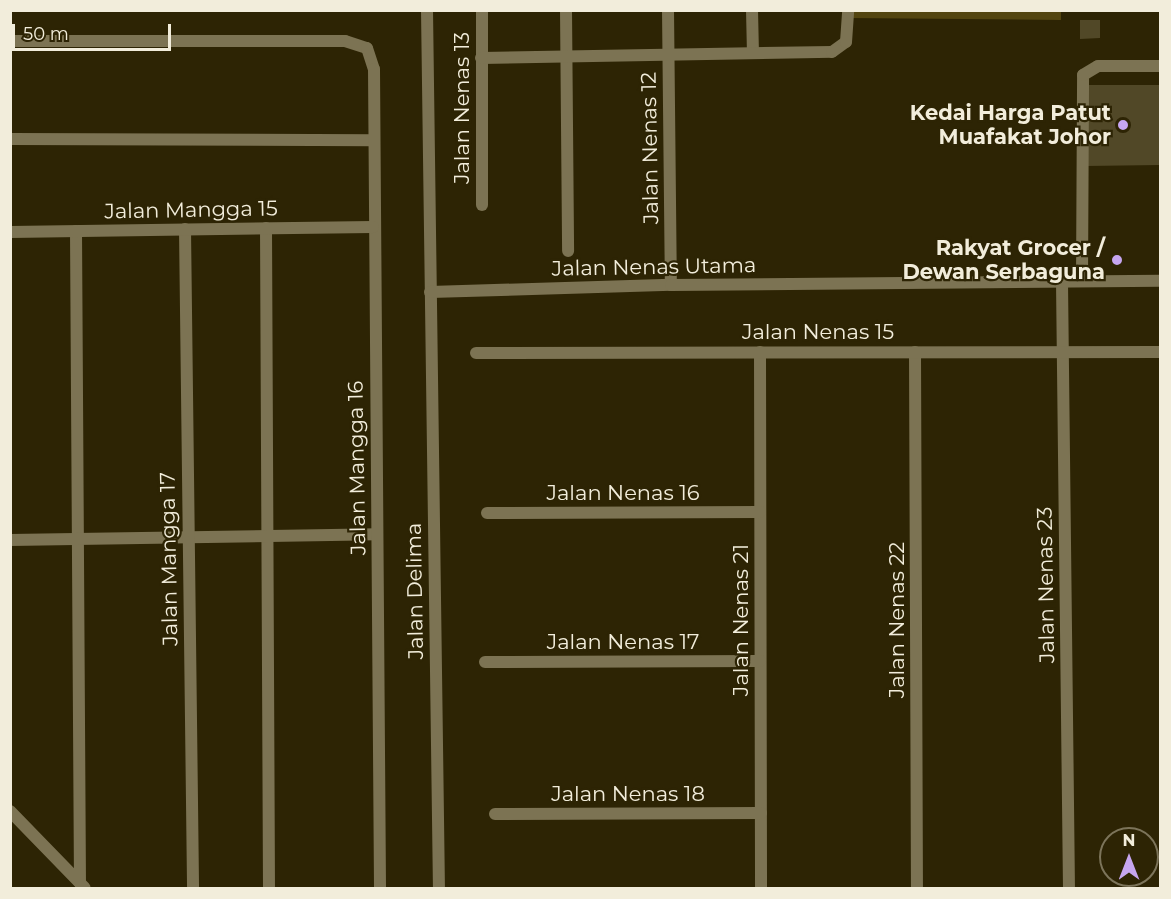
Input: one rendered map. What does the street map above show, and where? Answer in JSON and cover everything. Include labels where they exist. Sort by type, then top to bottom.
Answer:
[{"type":"street","points":[[427,10],[430,292]]},
{"type":"street","name":"Jalan Nenas 13","points":[[482,10],[482,205]]},
{"type":"street","points":[[566,10],[568,251]]},
{"type":"street","name":"Jalan Nenas 12","points":[[668,10],[671,285]]},
{"type":"street","points":[[752,10],[753,53]]},
{"type":"street","points":[[481,58],[838,50],[846,42],[848,14]]},
{"type":"street","name":"Jalan Mangga 16","points":[[10,41],[345,41],[368,48],[374,69],[373,227],[380,888]]},
{"type":"street","points":[[1082,281],[1083,75],[1098,66],[1161,66]]},
{"type":"street","points":[[10,139],[373,140]]},
{"type":"street","name":"Jalan Mangga 15","points":[[10,232],[373,227]]},
{"type":"street","points":[[266,228],[269,888]]},
{"type":"street","name":"Jalan Mangga 17","points":[[185,229],[193,888]]},
{"type":"street","points":[[76,231],[83,886]]},
{"type":"street","name":"Jalan Nenas Utama","points":[[430,292],[671,285],[1161,281]]},
{"type":"street","name":"Jalan Nenas 23","points":[[1062,282],[1069,888]]},
{"type":"street","name":"Jalan Delima","points":[[430,292],[439,888]]},
{"type":"street","name":"Jalan Nenas 21","points":[[760,352],[761,888]]},
{"type":"street","name":"Jalan Nenas 22","points":[[915,352],[917,888]]},
{"type":"street","name":"Jalan Nenas 15","points":[[476,353],[1161,352]]},
{"type":"street","name":"Jalan Nenas 16","points":[[487,513],[760,512]]},
{"type":"street","points":[[10,540],[80,537],[267,538],[377,534]]},
{"type":"street","name":"Jalan Nenas 17","points":[[485,662],[760,661]]},
{"type":"street","points":[[10,811],[83,886]]},
{"type":"street","name":"Jalan Nenas 18","points":[[495,814],[761,813]]},
{"type":"shaded area","points":[[1061,10],[1061,20],[848,18],[848,11]]},
{"type":"building","points":[[1080,20],[1100,20],[1100,38],[1080,39]]},
{"type":"building","name":"Kedai Harga Patut Muafakat Johor","points":[[1086,85],[1160,85],[1160,165],[1086,166]]},
{"type":"place","name":"Kedai Harga Patut Muafakat Johor","points":[[1123,125]]},
{"type":"place","name":"Rakyat Grocer / Dewan Serbaguna","points":[[1117,260]]}]
